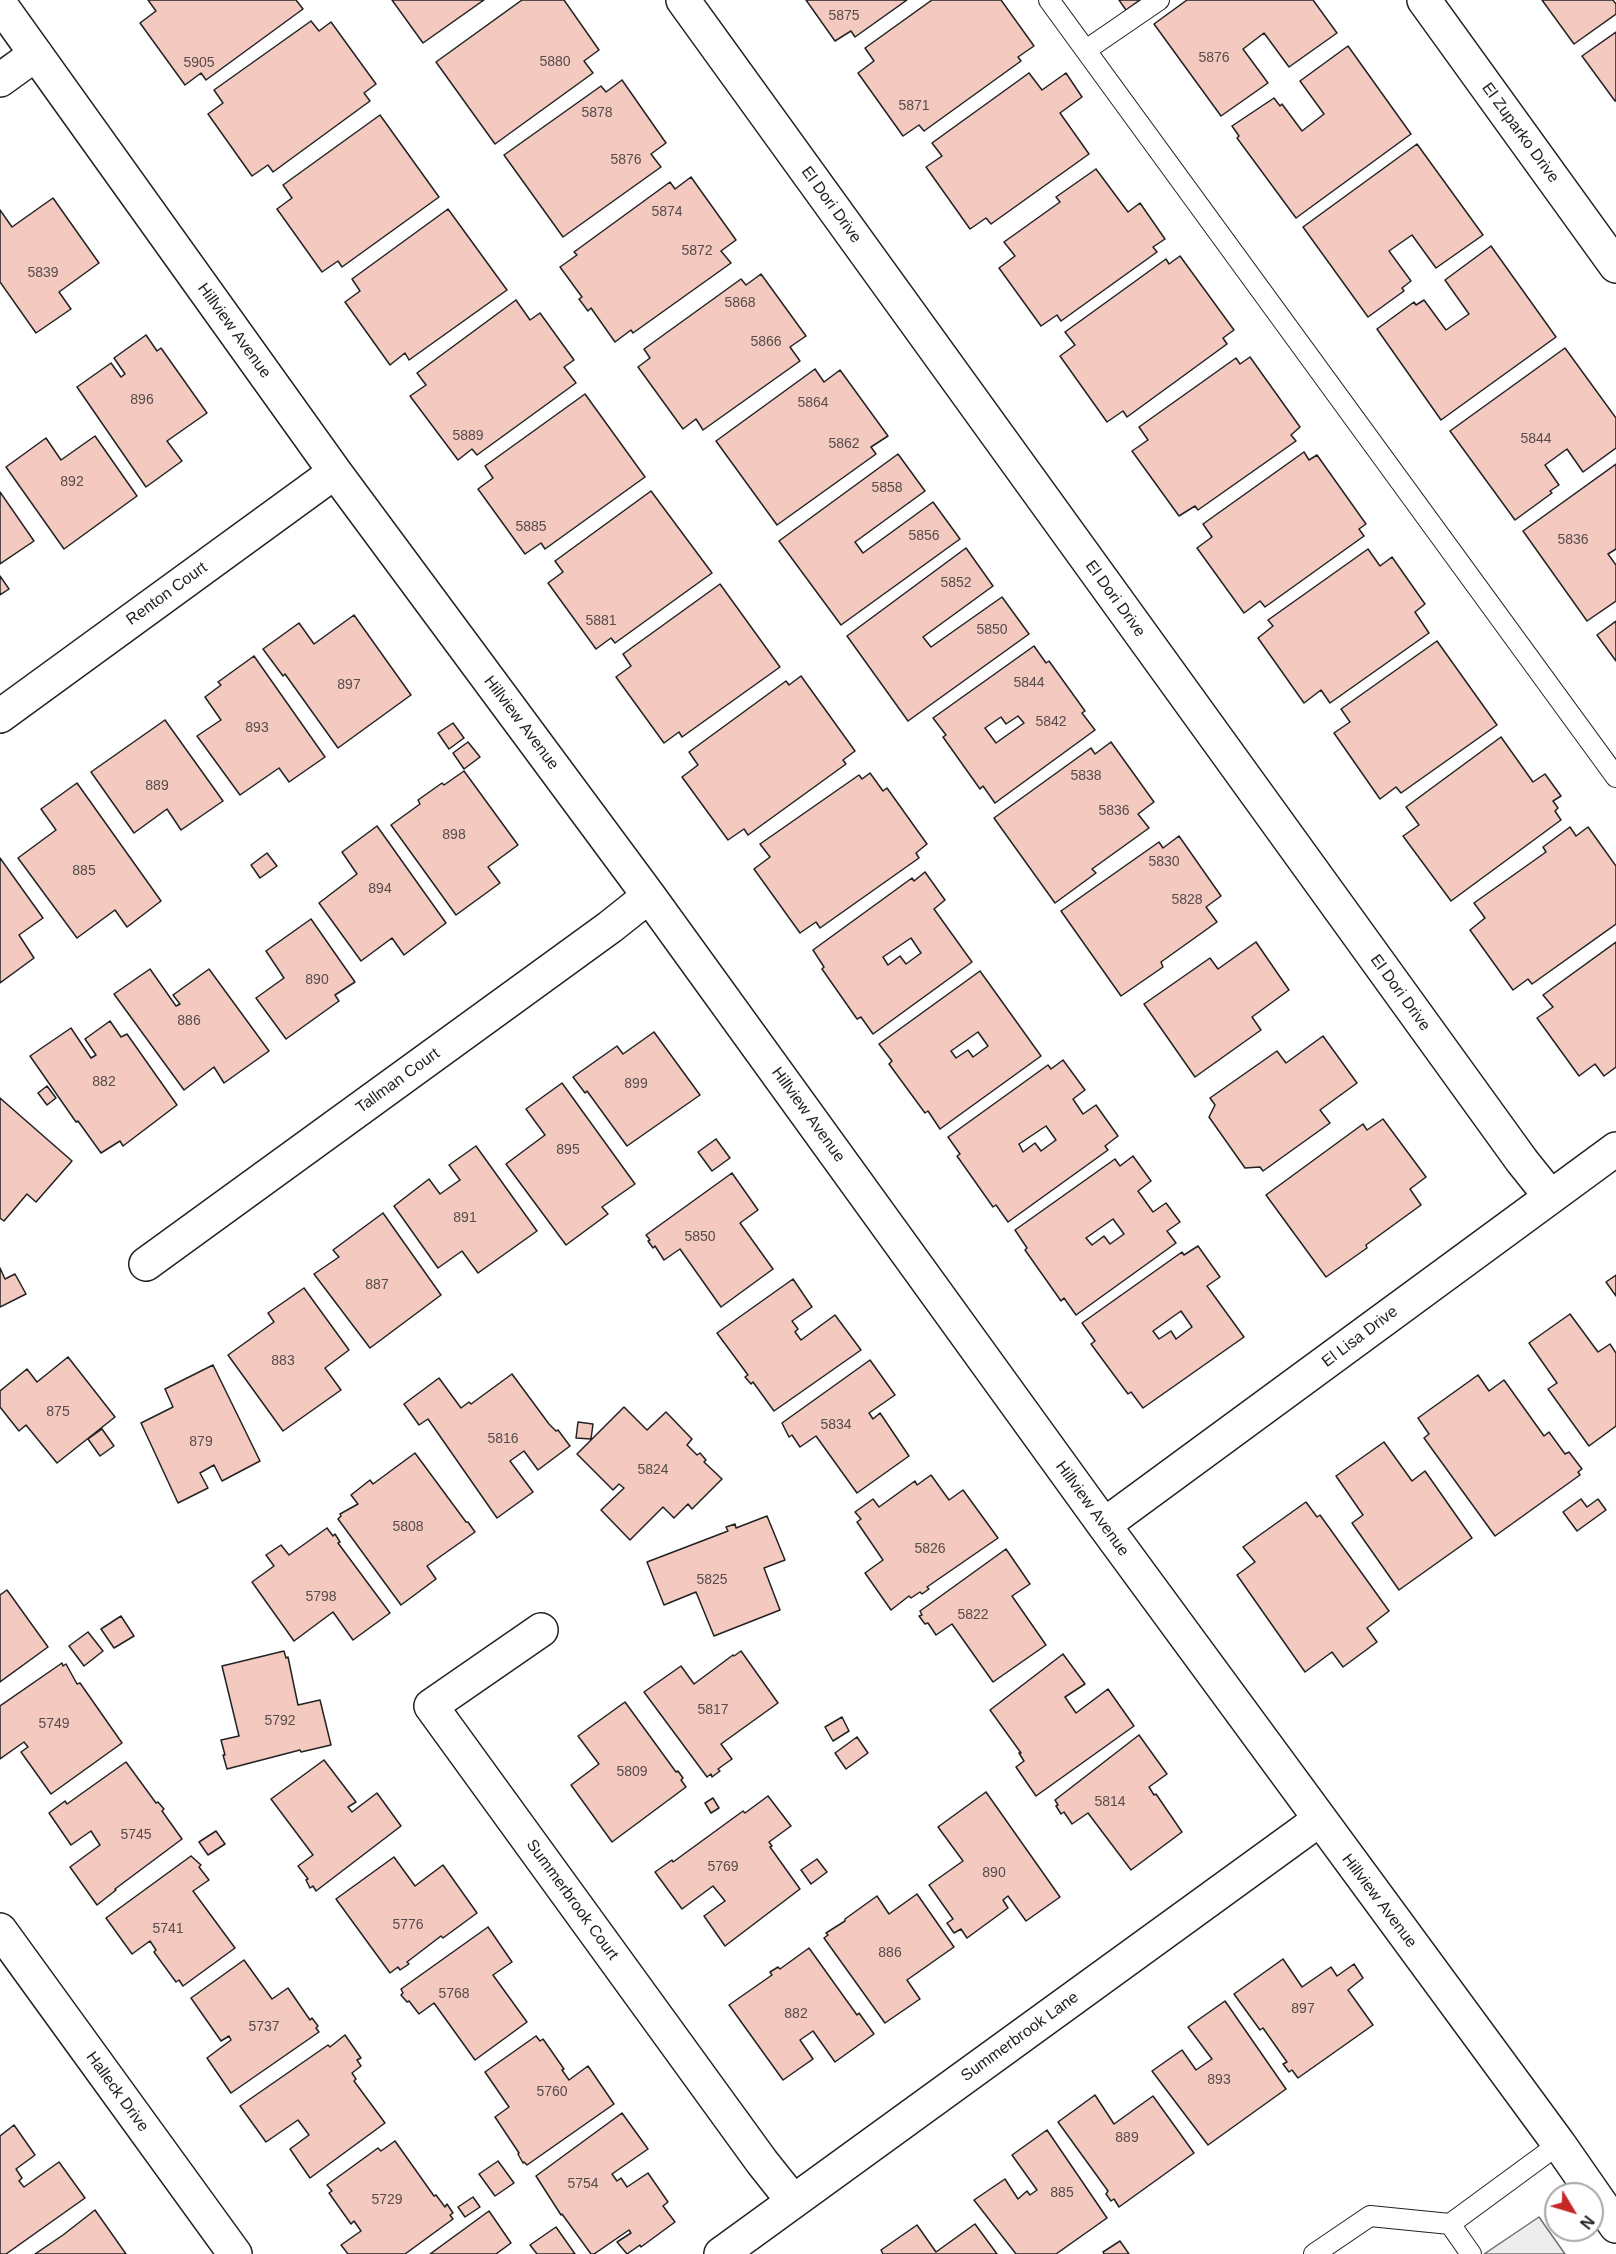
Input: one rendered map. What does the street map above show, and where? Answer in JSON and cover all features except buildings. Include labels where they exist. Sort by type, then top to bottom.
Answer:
[{"type":"street","name":"El Dori Drive","points":[[683,0],[1515,1151],[1550,1196]]},
{"type":"street","name":"El Zuparko Drive","points":[[1424,0],[1616,266]]},
{"type":"street","name":"Hillview Avenue","points":[[0,4],[335,472],[649,896],[1104,1526],[1559,2144],[1616,2226]]},
{"type":"street","points":[[0,80],[36,54]]},
{"type":"street","name":"Renton Court","points":[[0,716],[335,472]]},
{"type":"street","name":"Tallman Court","points":[[146,1263],[600,934],[649,896]]},
{"type":"street","name":"El Lisa Drive","points":[[1104,1526],[1616,1149]]},
{"type":"street","name":"Summerbrook Court","points":[[541,1630],[431,1706],[793,2201]]},
{"type":"street","name":"Summerbrook Lane","points":[[721,2254],[1319,1820]]},
{"type":"street","name":"Halleck Drive","points":[[0,1930],[235,2254]]},
{"type":"lane","points":[[1049,0],[1616,777]]},
{"type":"lane","points":[[1086,50],[1159,0]]},
{"type":"lane","points":[[1314,2254],[1370,2216],[1450,2224],[1559,2144]]},
{"type":"lane","points":[[1450,2224],[1472,2254]]},
{"type":"shaded area","points":[[1539,2217],[1544,2224],[1544,2242],[1557,2242],[1565,2254],[1484,2254]]}]
